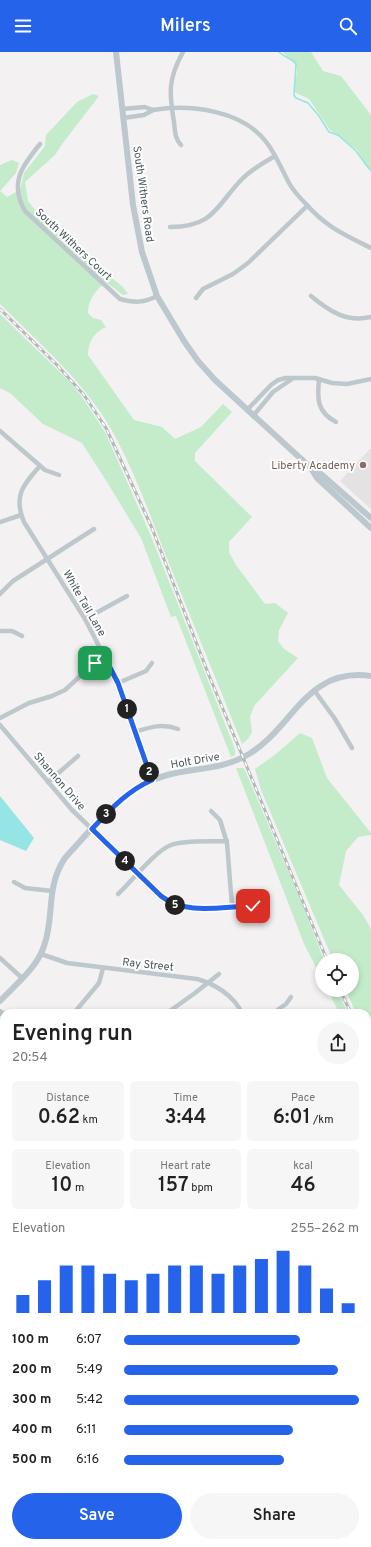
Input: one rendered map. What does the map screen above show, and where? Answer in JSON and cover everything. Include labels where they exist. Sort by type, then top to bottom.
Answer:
[{"type":"main road","name":"South Withers Road","points":[[116,52],[133,205],[142,252],[157,296],[184,341],[198,361],[215,380],[311,468],[322,474],[371,518]]},
{"type":"main road","name":"South Withers Road","points":[[311,468],[317,478],[371,528]]},
{"type":"main road","name":"Holt Drive","points":[[0,1001],[22,978],[41,954],[46,940],[55,875],[59,867],[65,858],[125,796],[152,780],[177,772],[219,766],[250,753],[263,743],[314,690],[337,678],[354,675],[371,676]]},
{"type":"street","points":[[181,145],[177,140],[170,101],[174,70],[183,52]]},
{"type":"street","points":[[122,109],[145,107],[152,110]]},
{"type":"street","points":[[123,118],[144,115],[152,110],[171,108],[201,110],[233,117],[252,129],[266,142],[290,184],[307,206],[324,222],[337,231],[371,248]]},
{"type":"street","name":"South Withers Court","points":[[40,144],[20,172],[17,183],[19,198],[25,211],[120,299],[130,302],[144,302],[157,296]]},
{"type":"street","points":[[170,227],[181,227],[196,224],[206,219],[215,212],[243,178],[256,167],[275,156]]},
{"type":"street","points":[[196,298],[203,289],[232,274],[248,263],[307,206]]},
{"type":"street","points":[[311,296],[336,314],[358,319],[371,317]]},
{"type":"street","points":[[247,410],[262,392],[278,380],[302,377],[319,379],[332,383],[347,384],[371,379]]},
{"type":"street","points":[[253,416],[272,392],[292,379]]},
{"type":"street","points":[[319,379],[318,395],[322,409],[328,417],[336,422]]},
{"type":"street","points":[[0,431],[45,470],[60,475]]},
{"type":"street","name":"White Tail Lane","points":[[40,466],[23,488],[19,501],[21,515],[85,619],[118,683],[152,780]]},
{"type":"street","points":[[0,522],[21,515]]},
{"type":"street","points":[[0,594],[13,582],[94,530]]},
{"type":"street","points":[[85,619],[126,596]]},
{"type":"street","points":[[0,631],[12,631],[22,636]]},
{"type":"street","points":[[0,718],[29,703],[52,696],[65,690],[88,668],[105,658]]},
{"type":"street","points":[[118,683],[146,671],[152,663]]},
{"type":"street","points":[[314,690],[335,719],[352,748]]},
{"type":"street","name":"Shannon Drive","points":[[0,725],[72,810],[161,896],[173,904],[193,908],[212,909],[232,906],[253,906]]},
{"type":"street","points":[[135,732],[158,725],[170,726],[178,729]]},
{"type":"street","points":[[48,782],[78,756]]},
{"type":"street","points":[[211,811],[220,820],[227,841],[232,906]]},
{"type":"street","points":[[118,894],[161,851],[168,846],[181,843],[227,841]]},
{"type":"street","points":[[14,882],[24,888],[52,891]]},
{"type":"street","name":"Ray Street","points":[[41,954],[67,963],[197,979],[208,982],[228,995],[239,1009]]},
{"type":"street","points":[[0,958],[22,978]]},
{"type":"street","points":[[77,1009],[99,983],[103,968]]},
{"type":"street","points":[[173,1009],[219,974]]},
{"type":"street","points":[[279,1009],[286,1004],[291,996]]},
{"type":"shaded area","name":"Liberty Academy","points":[[371,449],[371,509],[340,481]]},
{"type":"green space","points":[[283,52],[311,52],[323,71],[341,76],[371,115],[371,171],[364,164],[357,150],[330,130],[309,99],[294,92],[297,70],[294,63]]},
{"type":"green space","points":[[93,94],[99,96],[55,155],[25,182],[28,201],[47,225],[123,287],[128,294],[123,295],[106,282],[93,295],[89,303],[88,313],[93,318],[101,320],[106,327],[92,338],[89,345],[88,355],[134,420],[162,427],[175,439],[201,427],[223,404],[232,412],[195,453],[195,461],[252,517],[229,542],[229,552],[236,565],[265,604],[275,603],[288,613],[279,630],[278,641],[284,649],[298,658],[254,706],[250,717],[252,732],[248,739],[242,744],[137,482],[111,429],[90,398],[66,370],[0,304],[0,191],[7,197],[20,190],[24,173],[45,146],[46,135],[77,102]]},
{"type":"green space","points":[[12,160],[19,163],[16,173],[0,191],[0,165]]},
{"type":"green space","points":[[0,314],[69,381],[82,397],[105,432],[151,536],[235,749],[235,755],[231,757],[176,616],[171,617],[141,538],[107,482],[82,443],[43,424],[10,393],[0,388]]},
{"type":"green space","points":[[300,733],[312,738],[327,778],[371,833],[371,835],[358,837],[346,851],[339,885],[363,915],[371,929],[371,1009],[354,1009],[349,997],[359,997],[359,953],[330,953],[261,790],[255,769],[276,754]]},
{"type":"green space","points":[[236,768],[244,768],[303,906],[321,953],[315,953],[315,965],[304,944]]},
{"type":"green space","points":[[331,997],[340,997],[346,1009],[337,1009]]},
{"type":"water","points":[[0,796],[34,838],[26,851],[0,840]]},
{"type":"waterway","points":[[279,52],[296,63],[294,95],[296,98],[308,103],[319,116],[329,132],[338,135],[355,150],[371,171]]},
{"type":"railway","points":[[0,309],[57,365],[84,395],[106,428],[152,528],[208,673],[324,953]]},
{"type":"railway","points":[[343,997],[349,1009]]},
{"type":"place","name":"Liberty Academy","points":[[363,465]]},
{"type":"route","points":[[95,663],[105,658],[118,683],[152,780],[125,796],[92,829],[161,896],[177,906],[212,909],[232,906],[253,906]]}]
